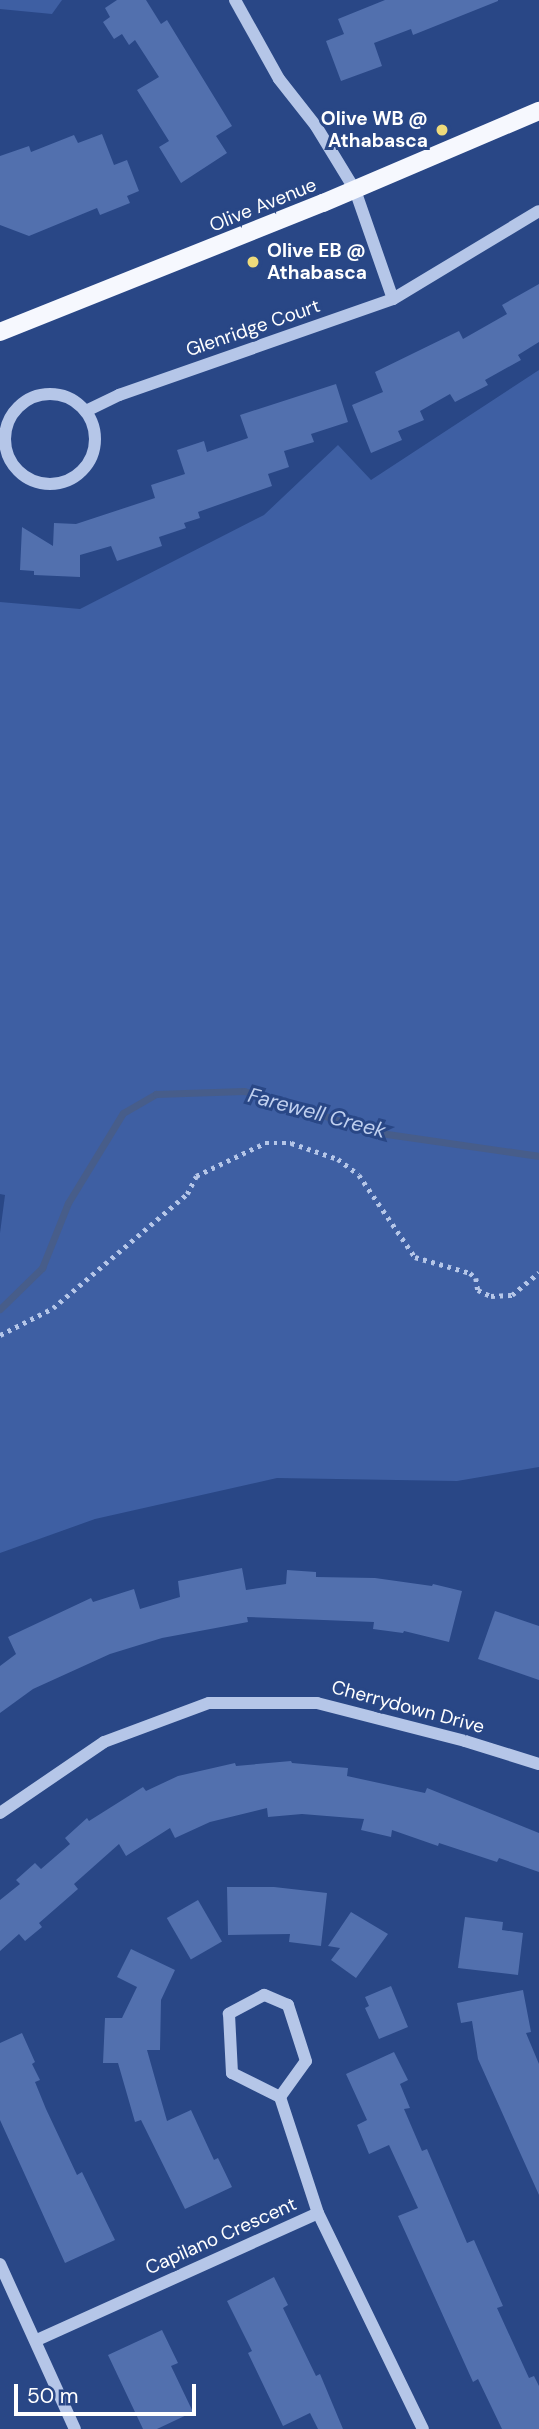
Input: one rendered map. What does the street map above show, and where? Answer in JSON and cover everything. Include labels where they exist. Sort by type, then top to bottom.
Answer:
[{"type":"main road","name":"Olive Avenue","points":[[0,332],[355,190],[539,111]]},
{"type":"street","points":[[235,0],[279,79],[316,127],[355,190],[393,299]]},
{"type":"street","name":"Glenridge Court","points":[[86,411],[119,395],[393,299],[539,211]]},
{"type":"street","points":[[46,395],[61,396],[86,411],[95,438],[93,452],[77,475],[64,482],[35,482],[12,464],[6,450],[5,435],[9,420],[18,407],[30,399],[46,395]]},
{"type":"street","name":"Cherrydown Drive","points":[[0,1814],[104,1742],[209,1703],[317,1703],[539,1764]]},
{"type":"street","points":[[280,2097],[306,2062],[288,2005],[264,1995],[229,2014],[232,2073],[280,2097],[318,2213]]},
{"type":"street","name":"Capilano Crescent","points":[[37,2340],[318,2213],[423,2429]]},
{"type":"street","points":[[0,2264],[37,2340],[75,2429]]},
{"type":"path","points":[[0,1335],[53,1308],[187,1194],[196,1176],[265,1143],[291,1143],[338,1159],[359,1175],[415,1257],[470,1273],[476,1278],[478,1290],[491,1296],[512,1295],[539,1272]]},
{"type":"shaded area","points":[[0,0],[62,0],[52,14],[0,9]]},
{"type":"shaded area","points":[[539,370],[539,1467],[457,1481],[277,1478],[95,1519],[0,1553],[0,1233],[5,1195],[0,1194],[0,602],[80,609],[264,515],[338,445],[371,480]]},
{"type":"building","points":[[117,0],[146,0],[161,24],[167,20],[232,126],[216,136],[227,153],[181,183],[159,147],[169,141],[137,90],[159,77],[135,40],[129,45],[122,34],[114,39],[103,22],[110,17],[105,8]]},
{"type":"building","points":[[385,0],[498,1],[413,35],[411,29],[374,43],[382,66],[341,81],[326,41],[344,34],[338,19]]},
{"type":"building","points":[[102,134],[114,165],[127,160],[139,191],[127,196],[130,203],[100,215],[97,208],[29,236],[0,225],[0,156],[29,146],[31,152],[74,135],[78,143]]},
{"type":"building","points":[[539,284],[539,342],[518,355],[521,360],[485,380],[488,385],[455,402],[450,394],[420,411],[424,420],[398,431],[402,440],[371,453],[352,405],[383,392],[375,372],[459,331],[463,339],[507,314],[502,305]]},
{"type":"building","points":[[336,384],[348,422],[311,434],[314,442],[284,451],[289,467],[268,474],[272,486],[198,512],[200,518],[184,523],[186,528],[159,537],[162,546],[117,561],[111,546],[80,555],[80,577],[34,575],[34,571],[20,570],[22,527],[53,546],[54,523],[76,524],[155,498],[151,485],[185,474],[177,450],[204,441],[207,452],[248,438],[240,415]]},
{"type":"building","points":[[242,1568],[246,1590],[286,1584],[287,1570],[316,1572],[316,1577],[375,1578],[433,1584],[462,1591],[449,1642],[404,1631],[373,1629],[374,1622],[247,1617],[248,1622],[162,1638],[110,1654],[33,1689],[0,1713],[0,1666],[16,1654],[8,1637],[91,1598],[93,1602],[134,1589],[140,1609],[180,1597],[178,1581]]},
{"type":"building","points":[[495,1611],[539,1626],[539,1680],[478,1659]]},
{"type":"building","points":[[291,1761],[348,1768],[347,1776],[425,1793],[427,1788],[539,1833],[539,1872],[499,1858],[497,1862],[439,1843],[438,1846],[392,1830],[391,1837],[361,1830],[364,1819],[302,1814],[268,1817],[267,1808],[210,1822],[175,1838],[170,1828],[126,1856],[119,1844],[74,1884],[78,1889],[39,1923],[42,1927],[25,1941],[19,1934],[0,1951],[0,1900],[20,1884],[16,1880],[35,1863],[41,1869],[70,1844],[65,1838],[87,1818],[89,1821],[143,1787],[146,1791],[178,1776],[235,1763],[236,1766]]},
{"type":"building","points":[[227,1887],[274,1887],[327,1893],[321,1946],[289,1942],[290,1934],[228,1935]]},
{"type":"building","points":[[198,1900],[222,1942],[191,1960],[167,1918]]},
{"type":"building","points":[[351,1912],[388,1934],[356,1978],[331,1960],[340,1948],[328,1946]]},
{"type":"building","points":[[465,1917],[503,1922],[502,1930],[523,1933],[518,1975],[458,1968]]},
{"type":"building","points":[[131,1949],[175,1970],[161,2000],[160,2050],[147,2050],[167,2121],[191,2110],[214,2160],[218,2158],[232,2187],[185,2209],[141,2120],[135,2122],[118,2063],[103,2063],[105,2018],[122,2018],[137,1987],[117,1977]]},
{"type":"building","points":[[391,1986],[408,2027],[379,2039],[365,2008],[369,2006],[365,1997]]},
{"type":"building","points":[[523,1990],[531,2032],[526,2033],[539,2064],[539,2195],[478,2059],[472,2021],[461,2023],[457,2003]]},
{"type":"building","points":[[22,2033],[35,2062],[32,2064],[40,2080],[35,2082],[46,2109],[77,2175],[82,2172],[115,2240],[65,2263],[0,2120],[0,2043]]},
{"type":"building","points":[[394,2052],[408,2080],[400,2084],[410,2108],[404,2109],[422,2151],[427,2149],[467,2243],[474,2240],[503,2306],[497,2308],[529,2378],[534,2376],[539,2386],[539,2429],[502,2429],[478,2379],[473,2382],[398,2216],[418,2208],[389,2145],[369,2154],[357,2125],[367,2120],[346,2074]]},
{"type":"building","points":[[274,2277],[288,2305],[283,2308],[316,2376],[320,2374],[343,2429],[318,2429],[310,2413],[283,2426],[248,2353],[252,2351],[227,2301]]},
{"type":"building","points":[[162,2330],[178,2363],[171,2366],[193,2412],[157,2429],[143,2429],[108,2355]]},
{"type":"waterway","name":"Farewell Creek","points":[[0,1309],[42,1268],[68,1203],[123,1113],[156,1094],[244,1091],[380,1133],[539,1156]]},
{"type":"place","name":"Olive WB @ Athabasca","points":[[442,130]]},
{"type":"place","name":"Olive EB @ Athabasca","points":[[253,262]]}]
